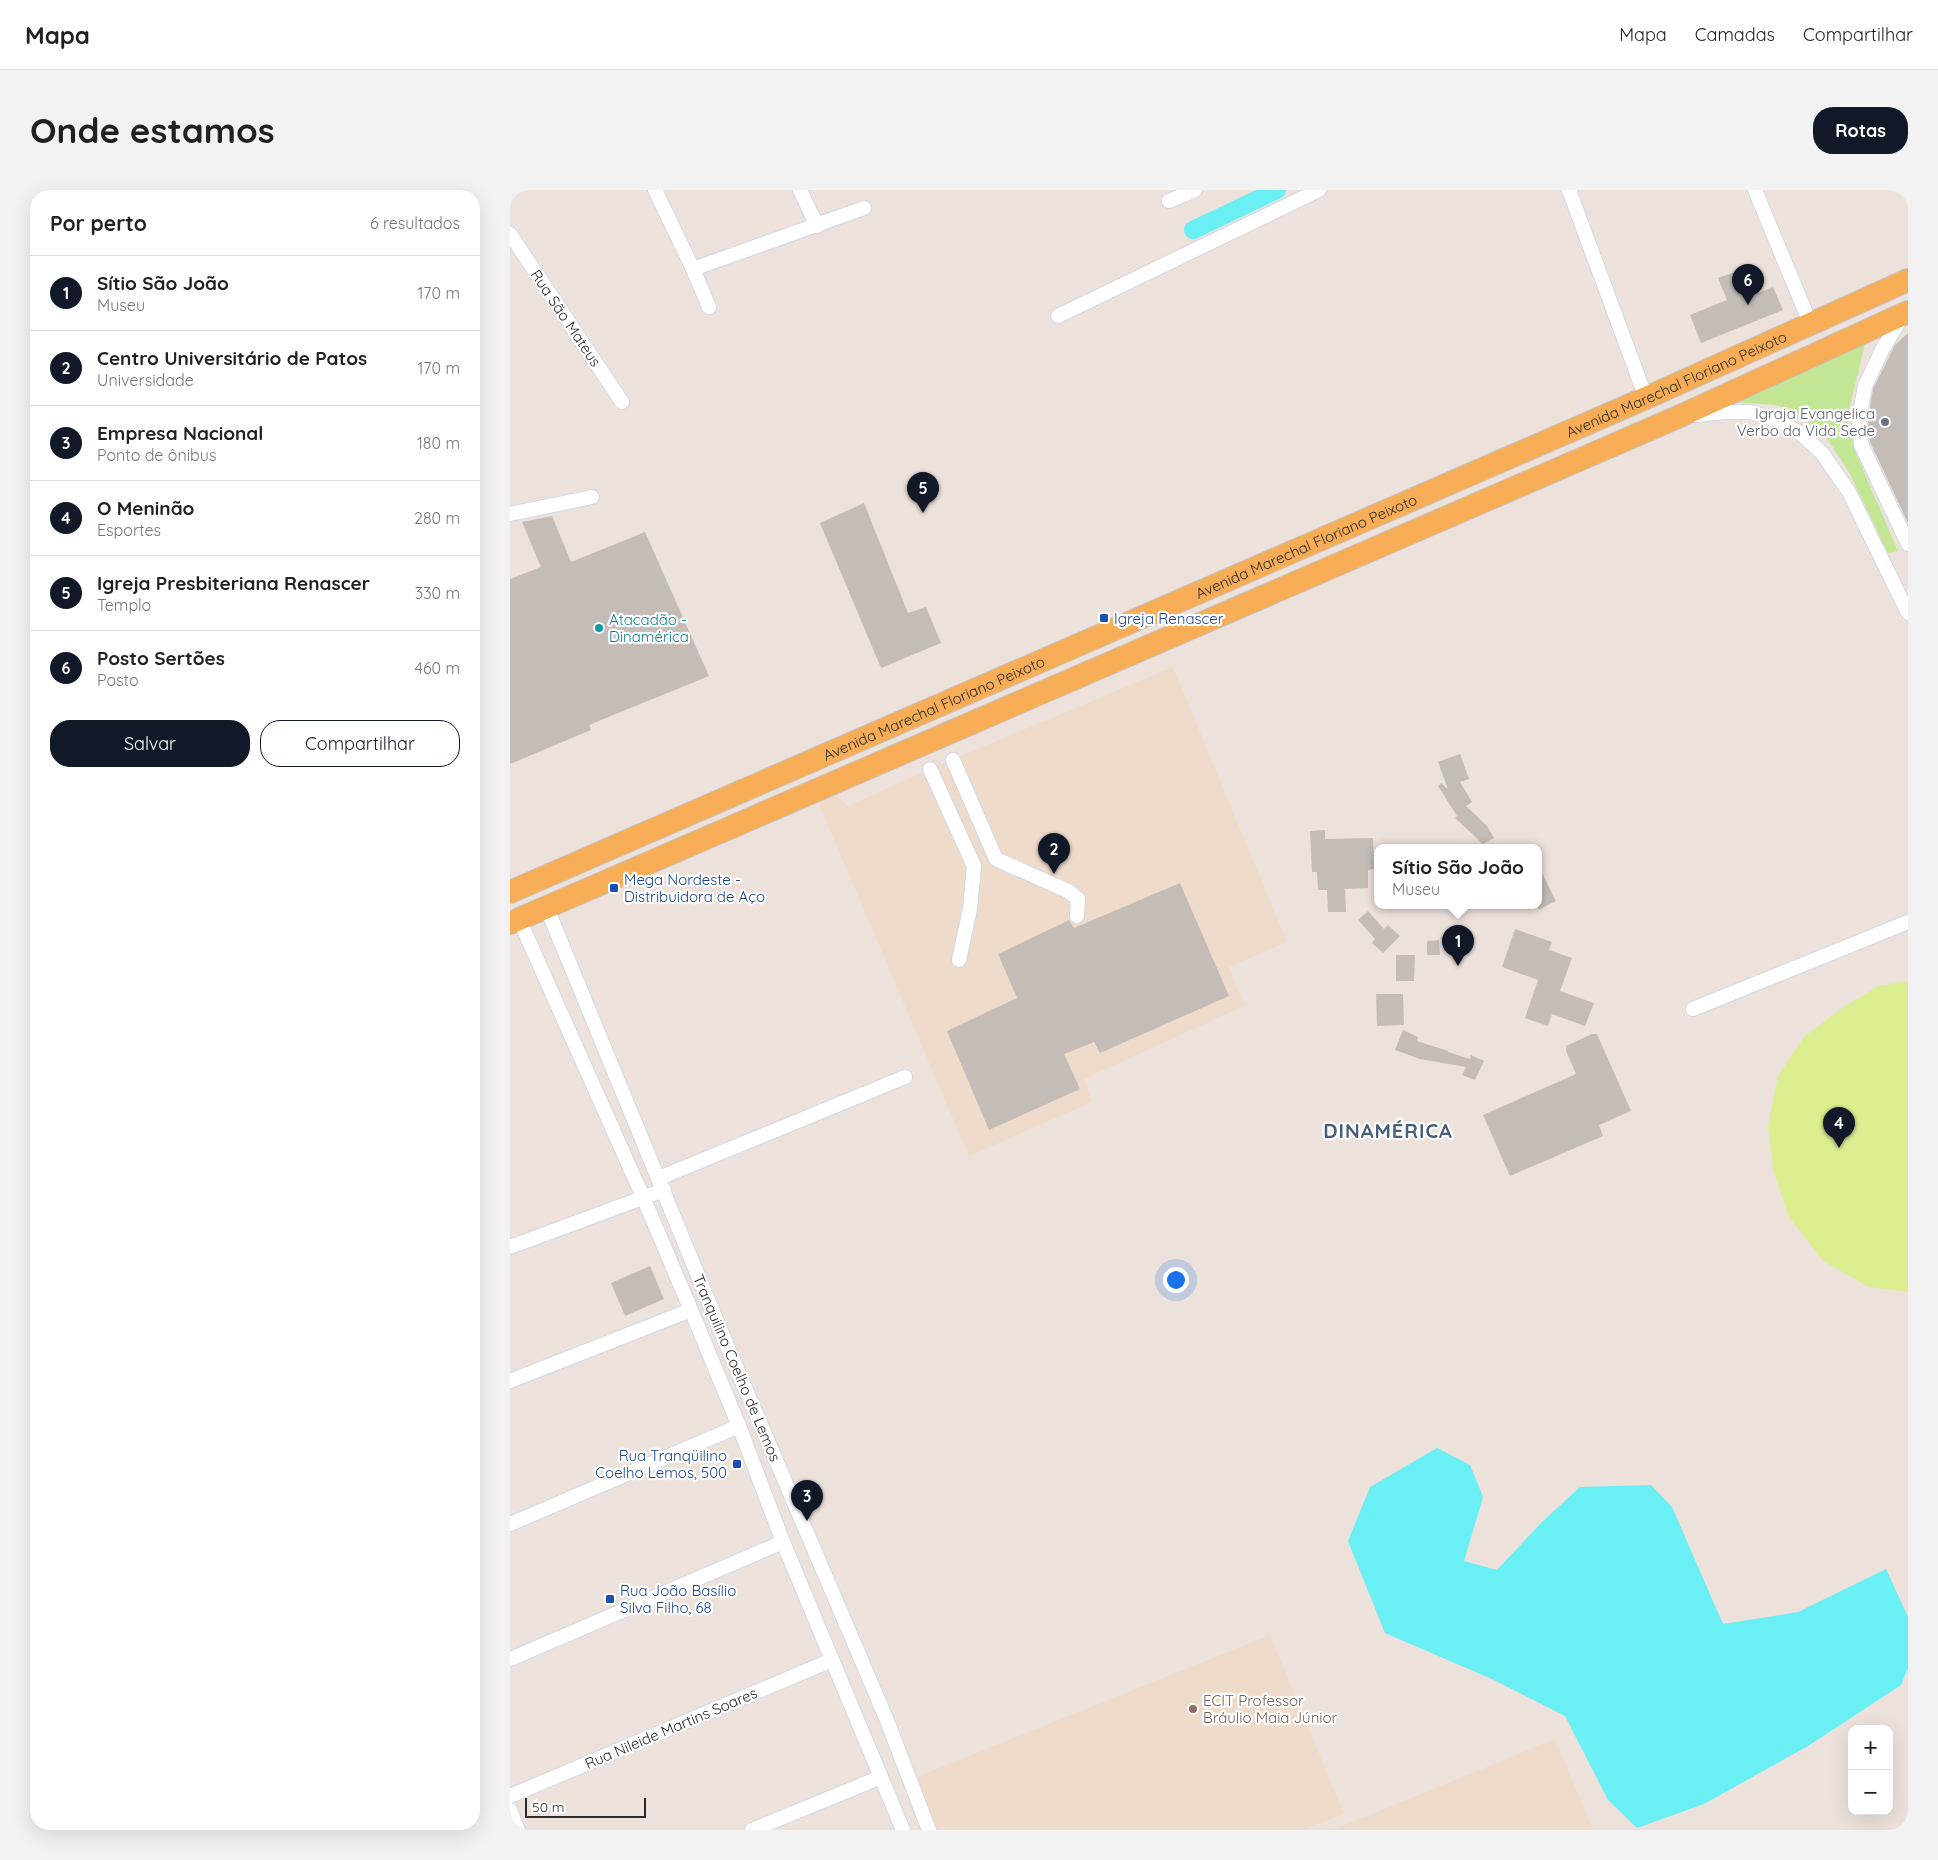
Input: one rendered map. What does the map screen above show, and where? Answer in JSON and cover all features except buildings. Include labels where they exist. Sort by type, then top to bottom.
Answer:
[{"type":"main road","name":"Avenida Marechal Floriano Peixoto","points":[[510,892],[1646,398],[1908,280]]},
{"type":"main road","name":"Avenida Marechal Floriano Peixoto","points":[[514,921],[1678,417],[1906,313]]},
{"type":"street","points":[[655,190],[709,307]]},
{"type":"street","points":[[800,190],[817,226]]},
{"type":"street","points":[[1169,201],[1195,190]]},
{"type":"street","points":[[1058,316],[1319,190]]},
{"type":"street","points":[[1569,190],[1646,398]]},
{"type":"street","points":[[1755,190],[1810,323]]},
{"type":"street","points":[[693,269],[864,208]]},
{"type":"street","name":"Rua São Mateus","points":[[510,234],[622,402]]},
{"type":"street","points":[[1906,313],[1882,350],[1865,386],[1859,420],[1861,444],[1908,544]]},
{"type":"street","points":[[1678,417],[1726,412],[1751,412],[1779,420],[1800,433],[1822,453],[1849,492],[1905,598],[1908,613]]},
{"type":"street","points":[[510,514],[592,497]]},
{"type":"street","points":[[953,760],[996,859],[1068,890],[1078,899],[1077,916]]},
{"type":"street","points":[[930,769],[974,866],[970,909],[959,960]]},
{"type":"street","name":"Tranquilino Coelho de Lemos","points":[[546,906],[720,1328],[886,1718],[929,1830]]},
{"type":"street","name":"Tranquilino Coelho de Lemos","points":[[514,921],[643,1197],[739,1426],[783,1542],[903,1830]]},
{"type":"street","points":[[1693,1009],[1908,922]]},
{"type":"street","points":[[510,1247],[643,1197],[661,1184],[905,1077]]},
{"type":"street","points":[[510,1381],[691,1310]]},
{"type":"street","points":[[702,1336],[720,1328]]},
{"type":"street","points":[[510,1524],[739,1426]]},
{"type":"street","points":[[510,1659],[783,1542]]},
{"type":"street","name":"Rua Nileide Martins Soares","points":[[510,1796],[832,1660]]},
{"type":"street","points":[[752,1830],[880,1776]]},
{"type":"street","points":[[510,1810],[518,1830]]},
{"type":"shaded area","points":[[1173,667],[1287,942],[1229,967],[1244,1006],[1084,1079],[1092,1102],[969,1156],[817,800],[833,793],[848,806],[930,769]]},
{"type":"shaded area","name":"ECIT Professor Bráulio Maia Júnior","points":[[1270,1635],[1344,1814],[1302,1830],[921,1830],[902,1783]]},
{"type":"shaded area","points":[[1555,1739],[1593,1830],[1333,1830]]},
{"type":"green space","points":[[1865,344],[1847,418],[1855,451],[1898,551],[1888,553],[1849,472],[1824,434],[1793,410],[1775,405],[1734,402]]},
{"type":"green space","points":[[1908,981],[1908,1292],[1869,1287],[1823,1261],[1789,1217],[1773,1170],[1768,1126],[1778,1076],[1804,1037],[1842,1008],[1878,986]]},
{"type":"water","points":[[1437,1448],[1470,1465],[1483,1497],[1464,1561],[1497,1570],[1541,1523],[1580,1487],[1651,1485],[1672,1507],[1723,1624],[1798,1612],[1886,1569],[1908,1617],[1908,1668],[1901,1685],[1808,1746],[1704,1804],[1637,1828],[1608,1800],[1565,1716],[1494,1680],[1385,1633],[1348,1541],[1370,1487]]},
{"type":"waterway","points":[[1193,230],[1277,190]]},
{"type":"place","name":"Posto Sertões","points":[[1748,305]]},
{"type":"place","name":"Igraja Evangelica Verbo da Vida Sede","points":[[1885,422]]},
{"type":"place","name":"Igreja Presbiteriana Renascer","points":[[923,513]]},
{"type":"place","name":"Igreja Renascer","points":[[1104,618]]},
{"type":"place","name":"Atacadão - Dinamérica","points":[[599,628]]},
{"type":"place","name":"Centro Universitário de Patos","points":[[1054,874]]},
{"type":"place","name":"Mega Nordeste - Distribuidora de Aço","points":[[614,888]]},
{"type":"place","name":"Sítio São João","points":[[1458,966]]},
{"type":"place","name":"O Meninão","points":[[1839,1148]]},
{"type":"place","name":"Rua Tranqüilino Coelho Lemos, 500","points":[[737,1464]]},
{"type":"place","name":"Empresa Nacional","points":[[807,1521]]},
{"type":"place","name":"Rua João Basílio Silva Filho, 68","points":[[610,1599]]},
{"type":"place","name":"ECIT Professor Bráulio Maia Júnior","points":[[1193,1709]]},
{"type":"district","name":"DINAMÉRICA","points":[[1388,1130]]}]
